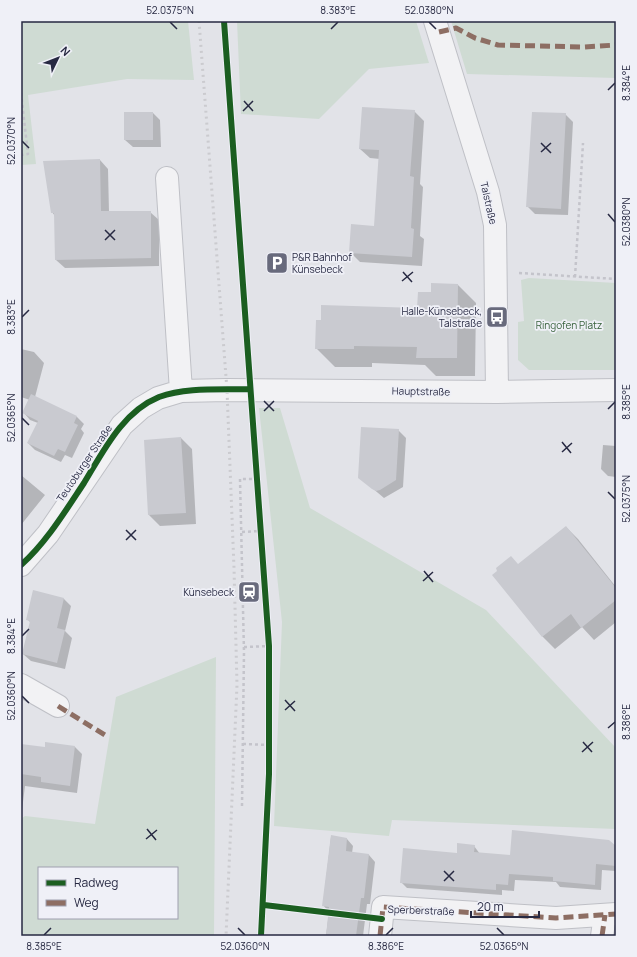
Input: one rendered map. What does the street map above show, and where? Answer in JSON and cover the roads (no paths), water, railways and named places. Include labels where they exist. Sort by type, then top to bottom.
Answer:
[{"type":"street","name":"Talstraße","points":[[435,21],[488,192],[495,225],[497,392]]},
{"type":"street","points":[[167,178],[181,391]]},
{"type":"street","name":"Teutoburger Straße","points":[[21,564],[48,534],[122,425],[141,408],[158,398],[181,391],[227,390]]},
{"type":"street","name":"Hauptstraße","points":[[227,390],[497,392],[616,390]]},
{"type":"street","points":[[21,685],[58,706]]},
{"type":"street","name":"Sperberstraße","points":[[381,928],[384,907],[608,922]]},
{"type":"railway","points":[[199,21],[227,390],[234,568],[237,685],[226,936]]},
{"type":"place","name":"P&R Bahnhof Künsebeck","points":[[277,263]]},
{"type":"place","name":"Halle-Künsebeck, Talstraße","points":[[497,317]]},
{"type":"place","name":"Künsebeck","points":[[249,592]]},
{"type":"park label","name":"Ringofen Platz","points":[[569,325]]}]
